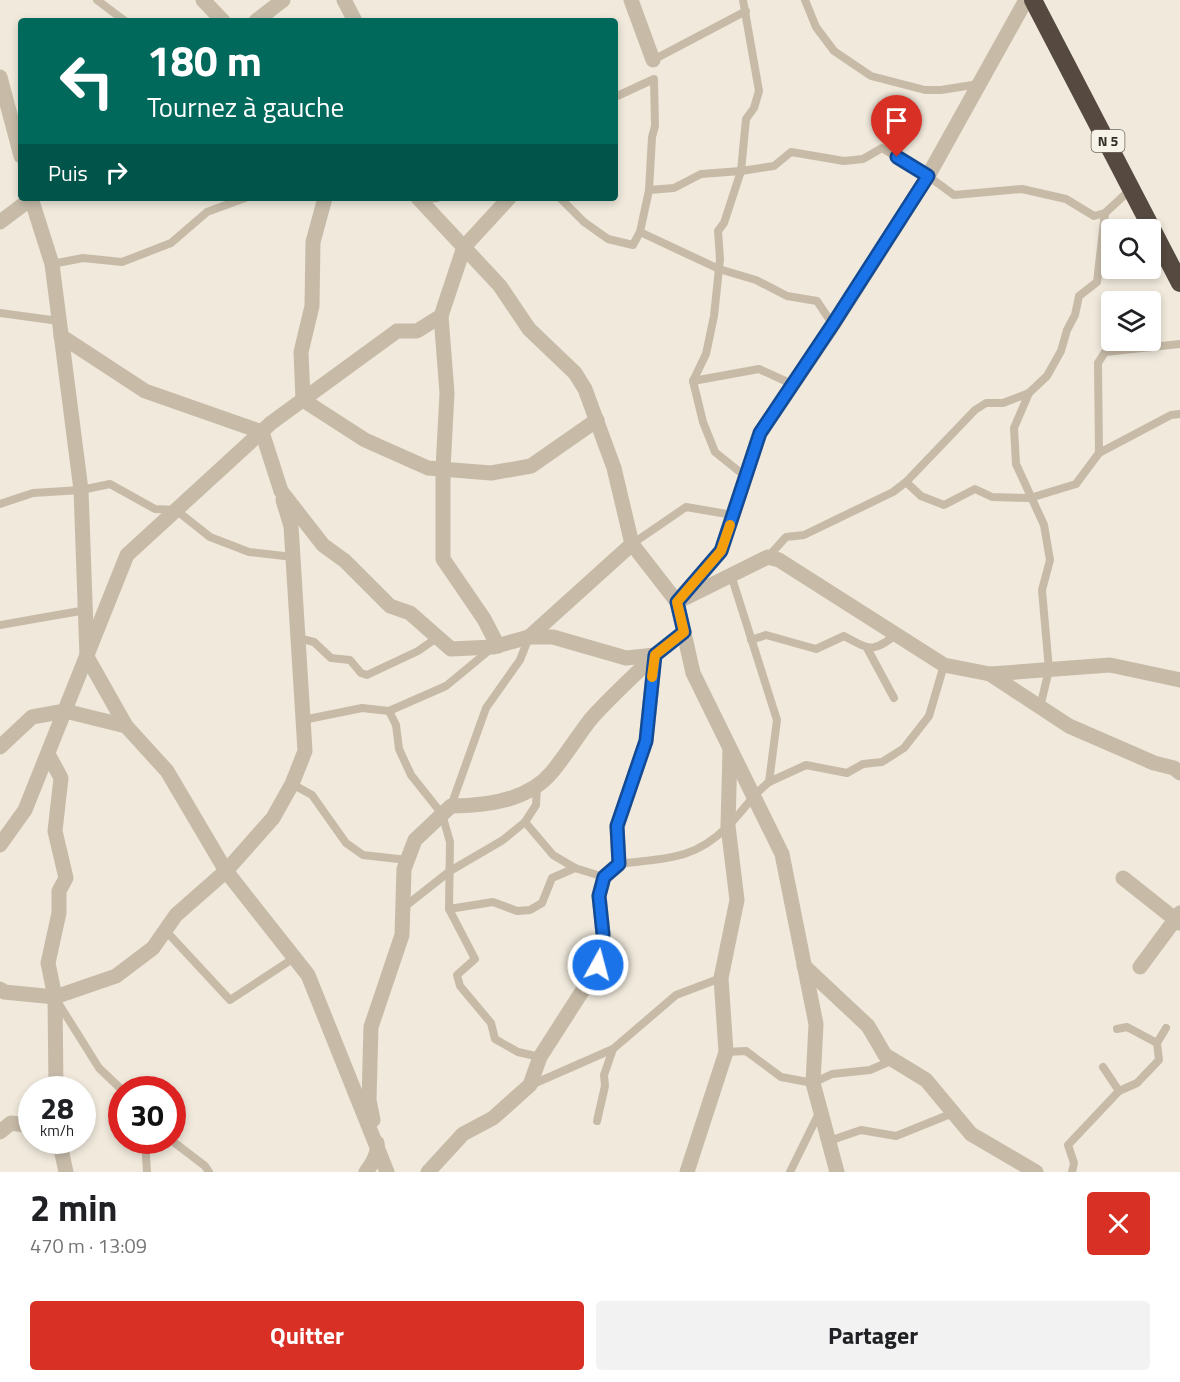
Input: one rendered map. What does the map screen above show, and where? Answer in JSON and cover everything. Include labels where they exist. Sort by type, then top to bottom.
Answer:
[{"type":"highway","name":"N 5","points":[[1033,0],[1180,283]]},
{"type":"street","points":[[203,0],[220,18]]},
{"type":"street","points":[[260,18],[283,0]]},
{"type":"street","points":[[344,0],[353,18]]},
{"type":"street","points":[[631,0],[653,60]]},
{"type":"street","points":[[677,602],[721,551],[760,433],[928,176],[1026,0]]},
{"type":"street","points":[[0,77],[18,145]]},
{"type":"street","points":[[0,222],[27,201]]},
{"type":"street","points":[[32,201],[52,264],[81,490],[87,657],[126,726],[167,771],[226,872],[308,975],[387,1172]]},
{"type":"street","points":[[303,400],[301,352],[312,306],[314,242],[324,201]]},
{"type":"street","points":[[428,201],[464,247],[500,286],[528,329],[575,373],[585,389],[614,468],[632,544],[677,602],[693,673],[782,854],[816,1024],[813,1083],[837,1172]]},
{"type":"street","points":[[495,647],[484,619],[443,559],[442,469],[447,393],[441,316],[464,247],[506,201]]},
{"type":"street","points":[[0,845],[25,810],[127,555],[262,432],[303,400],[397,331],[417,331],[441,316]]},
{"type":"street","points":[[60,329],[145,391],[262,432]]},
{"type":"street","points":[[303,400],[364,441],[428,468],[491,473],[531,466],[597,420]]},
{"type":"street","points":[[1,993],[55,997],[116,976],[153,948],[176,915],[226,872],[273,818],[292,784],[305,751],[291,526],[262,432]]},
{"type":"street","points":[[281,491],[323,545],[345,561],[390,606],[410,613],[451,649],[495,647],[529,637],[553,637],[626,658],[655,655]]},
{"type":"street","points":[[529,637],[632,544]]},
{"type":"street","points":[[677,602],[768,557],[779,560],[944,664],[990,674],[1110,665],[1180,680]]},
{"type":"street","points":[[366,1172],[374,1161],[378,1148],[369,1100],[371,1027],[402,935],[404,868],[415,840],[447,810],[520,796],[537,787],[551,774],[591,720],[655,655],[684,632]]},
{"type":"street","points":[[428,1172],[463,1134],[493,1118],[530,1085],[540,1057],[598,965],[603,934],[599,896],[604,877],[619,864],[617,826],[646,741],[655,655]]},
{"type":"street","points":[[990,674],[1069,726],[1154,763],[1174,768],[1180,773]]},
{"type":"street","points":[[2,742],[32,717],[65,711],[126,726]]},
{"type":"street","points":[[687,1172],[726,1052],[721,978],[737,900],[728,826],[730,747]]},
{"type":"street","points":[[48,754],[61,778],[55,831],[66,878],[60,891],[59,912],[48,963],[55,997],[56,1076]]},
{"type":"street","points":[[1123,878],[1178,918],[1140,967]]},
{"type":"street","points":[[804,966],[868,1026],[885,1055],[926,1080],[970,1134],[1036,1172]]},
{"type":"street","points":[[0,1132],[11,1123],[18,1124]]},
{"type":"street","points":[[62,1154],[66,1172]]},
{"type":"lane","points":[[97,0],[121,18]]},
{"type":"lane","points":[[743,0],[759,91],[754,108],[746,118],[741,171],[724,223],[718,231],[719,269],[714,316],[706,354],[693,381],[704,422],[716,452],[746,477]]},
{"type":"lane","points":[[805,0],[816,27],[834,51],[872,76],[925,90],[979,84]]},
{"type":"lane","points":[[653,60],[746,11]]},
{"type":"lane","points":[[563,201],[584,222],[608,239],[633,245],[640,232],[649,190],[652,137],[655,126],[654,79],[618,96]]},
{"type":"lane","points":[[649,190],[674,188],[702,174],[774,166],[791,152],[844,161],[863,159],[882,148],[954,195],[1022,189],[1066,199],[1094,216],[1105,213],[1132,188]]},
{"type":"lane","points":[[52,264],[83,258],[122,262],[171,243],[207,212],[237,201]]},
{"type":"lane","points":[[768,557],[786,537],[804,535],[893,492],[906,482],[975,410],[986,403],[1003,403],[1029,393],[1047,376],[1061,351],[1066,330],[1075,315],[1079,296],[1096,282],[1105,213]]},
{"type":"lane","points":[[640,232],[719,269],[756,280],[787,296],[817,301],[833,324]]},
{"type":"lane","points":[[0,313],[60,329]]},
{"type":"lane","points":[[1099,453],[1098,363],[1105,351],[1180,344]]},
{"type":"lane","points":[[693,381],[759,369],[792,384]]},
{"type":"lane","points":[[1029,393],[1014,428],[1016,464],[1044,525],[1050,560],[1041,590],[1049,670],[1040,707]]},
{"type":"lane","points":[[906,482],[921,496],[944,505],[975,489],[992,497],[1030,498],[1076,484],[1099,453],[1171,415],[1180,414]]},
{"type":"lane","points":[[0,504],[33,493],[81,490],[110,484],[155,509],[176,510],[210,537],[249,552],[293,557]]},
{"type":"lane","points":[[632,544],[686,507],[733,514]]},
{"type":"lane","points":[[731,575],[777,720],[769,782]]},
{"type":"lane","points":[[0,625],[86,610]]},
{"type":"lane","points":[[752,640],[766,634],[816,649],[844,636],[867,648],[878,648],[896,635]]},
{"type":"lane","points":[[298,638],[314,642],[331,658],[350,660],[361,673],[367,675],[418,651],[438,637]]},
{"type":"lane","points":[[529,637],[520,660],[486,708],[447,810],[450,842],[449,909],[475,958],[457,975],[460,987],[491,1023],[495,1038],[518,1052],[540,1057]]},
{"type":"lane","points":[[303,720],[362,708],[389,711],[446,686],[495,647]]},
{"type":"lane","points":[[867,648],[894,698]]},
{"type":"lane","points":[[619,864],[686,855],[707,844],[728,826],[754,794],[769,782],[806,765],[847,773],[864,764],[882,762],[904,748],[929,716],[944,664]]},
{"type":"lane","points":[[389,711],[396,725],[399,749],[411,775],[447,810]]},
{"type":"lane","points":[[292,784],[312,795],[346,843],[363,855],[407,860]]},
{"type":"lane","points":[[403,909],[450,871],[503,840],[525,822],[536,805],[537,787]]},
{"type":"lane","points":[[525,822],[553,855],[575,868],[604,877]]},
{"type":"lane","points":[[449,909],[493,902],[517,910],[530,910],[542,903],[552,878],[575,868]]},
{"type":"lane","points":[[165,930],[230,1000],[294,957]]},
{"type":"lane","points":[[530,1085],[613,1049],[676,995],[721,978]]},
{"type":"lane","points":[[55,997],[99,1068],[108,1077]]},
{"type":"lane","points":[[1117,1029],[1127,1027],[1157,1043]]},
{"type":"lane","points":[[1072,1172],[1074,1163],[1068,1144],[1119,1091],[1137,1083],[1159,1060],[1157,1043],[1166,1028]]},
{"type":"lane","points":[[597,1121],[605,1086],[604,1075],[613,1049]]},
{"type":"lane","points":[[726,1052],[746,1051],[781,1077],[813,1083],[832,1074],[870,1070],[894,1060]]},
{"type":"lane","points":[[1103,1067],[1119,1091]]},
{"type":"lane","points":[[790,1172],[820,1110]]},
{"type":"lane","points":[[829,1141],[861,1130],[896,1136],[953,1113]]},
{"type":"lane","points":[[186,1151],[205,1166],[209,1172]]},
{"type":"lane","points":[[146,1154],[147,1172]]},
{"type":"slow traffic","points":[[652,677],[655,655],[684,632],[677,602],[721,551],[730,525]]},
{"type":"route","points":[[598,965],[603,934],[599,896],[604,877],[619,864],[617,826],[646,741],[655,655],[684,632],[677,602],[721,551],[760,433],[928,176],[897,157]]}]
